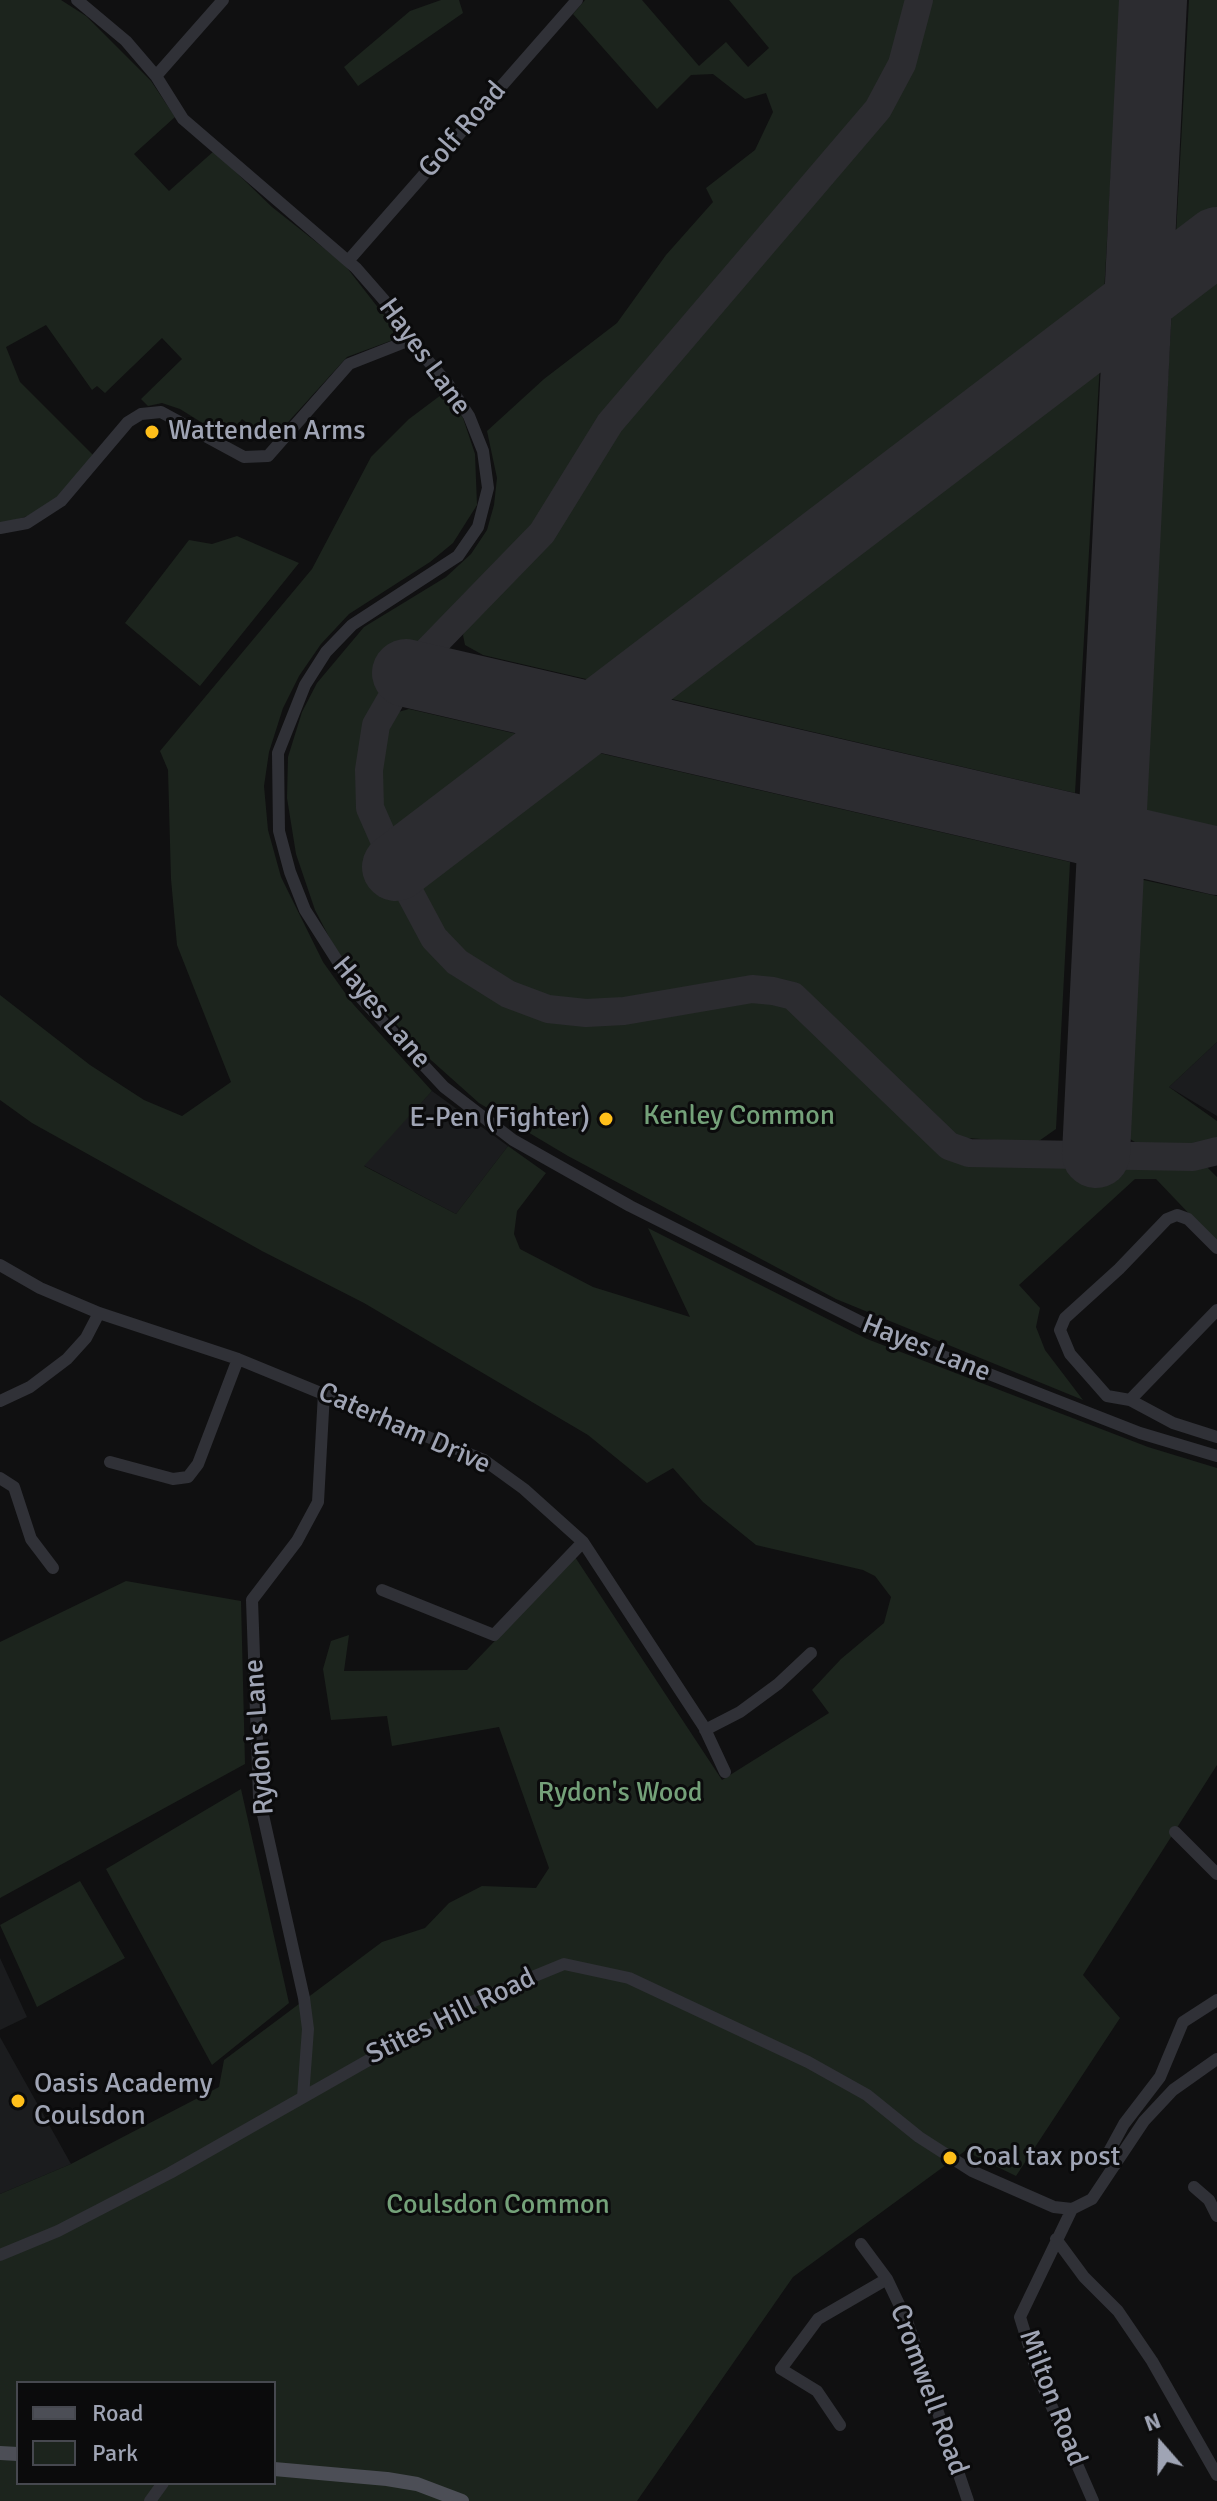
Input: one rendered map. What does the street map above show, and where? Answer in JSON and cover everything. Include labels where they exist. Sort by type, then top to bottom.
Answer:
[{"type":"main road","points":[[276,2469],[417,2484],[462,2501]]},
{"type":"street","name":"Hayes Lane","points":[[77,0],[126,41],[156,76],[183,119],[348,261],[384,300],[410,340],[448,384],[469,416],[483,451],[488,488],[478,527],[458,556],[352,625],[326,652],[305,685],[278,753],[279,831],[290,872],[305,910],[361,998],[444,1087],[513,1140],[618,1199],[879,1331],[1140,1433],[1217,1456]]},
{"type":"street","points":[[156,76],[223,0]]},
{"type":"street","name":"Golf Road","points":[[348,261],[577,0]]},
{"type":"street","points":[[0,528],[27,523],[61,501],[128,422],[141,414],[161,412],[244,457],[268,456],[349,364],[410,340]]},
{"type":"street","points":[[1217,1248],[1188,1219],[1177,1215],[1167,1219],[1119,1269],[1065,1318],[1060,1330],[1061,1340],[1092,1383],[1107,1396],[1130,1400],[1173,1423],[1217,1437]]},
{"type":"street","name":"Caterham Drive","points":[[0,1265],[40,1288],[99,1313],[238,1359],[484,1460],[524,1489],[583,1542],[705,1730],[725,1772]]},
{"type":"street","points":[[1130,1400],[1217,1310]]},
{"type":"street","points":[[0,1401],[30,1387],[67,1359],[86,1338],[99,1313]]},
{"type":"street","points":[[110,1462],[173,1479],[188,1477],[198,1464],[238,1359]]},
{"type":"street","name":"Rydon's Lane","points":[[303,2097],[308,2029],[304,1998],[259,1797],[252,1600],[297,1541],[318,1502],[324,1393]]},
{"type":"street","points":[[0,1478],[14,1487],[31,1539],[53,1568]]},
{"type":"street","points":[[382,1590],[494,1635],[583,1542]]},
{"type":"street","points":[[705,1730],[773,1688],[811,1653]]},
{"type":"street","points":[[1175,1832],[1217,1874]]},
{"type":"street","name":"Stites Hill Road","points":[[0,2255],[90,2215],[469,2003],[564,1964],[629,1978],[808,2062],[867,2095],[972,2171],[1054,2207],[1072,2209]]},
{"type":"street","points":[[1115,2165],[1106,2157],[1124,2124],[1160,2077],[1183,2022],[1217,2000]]},
{"type":"street","points":[[1072,2209],[1092,2199],[1144,2121],[1173,2090],[1217,2059]]},
{"type":"street","points":[[1194,2187],[1209,2200],[1217,2216]]},
{"type":"street","name":"Milton Road","points":[[1072,2209],[1020,2317],[1038,2375],[1093,2501]]},
{"type":"street","points":[[1056,2239],[1084,2277],[1118,2311],[1152,2361],[1217,2475]]},
{"type":"street","name":"Cromwell Road","points":[[861,2244],[887,2279],[907,2321],[968,2501]]},
{"type":"street","points":[[840,2425],[817,2391],[781,2369],[818,2319],[887,2279]]},
{"type":"shaded area","points":[[1217,1042],[1217,1116],[1169,1087]]},
{"type":"shaded area","points":[[432,1091],[508,1146],[456,1214],[363,1165]]},
{"type":"shaded area","name":"Oasis Academy Coulsdon","points":[[0,1958],[27,2017],[0,2030]]},
{"type":"shaded area","name":"Oasis Academy Coulsdon","points":[[0,2037],[71,2164],[0,2194]]},
{"type":"green space","points":[[0,0],[61,0],[86,16],[151,81],[175,117],[134,154],[169,191],[214,151],[272,207],[344,264],[401,337],[347,357],[271,441],[242,419],[228,439],[180,409],[162,403],[148,406],[141,399],[182,359],[162,338],[105,393],[97,386],[92,390],[46,325],[6,347],[20,382],[96,458],[60,496],[28,516],[0,524]]},
{"type":"green space","points":[[441,0],[459,0],[463,13],[358,86],[344,67],[410,11]]},
{"type":"green space","name":"Kenley Common","points":[[585,0],[642,0],[699,66],[726,42],[748,67],[769,48],[729,0],[912,0],[895,59],[871,103],[605,418],[537,528],[411,654],[388,687],[371,721],[363,767],[364,810],[413,918],[428,942],[452,966],[506,1000],[546,1014],[587,1020],[626,1018],[751,996],[772,998],[793,1004],[945,1152],[968,1159],[1204,1164],[1217,1177],[1217,1243],[1156,1179],[1135,1179],[1019,1285],[1040,1308],[1036,1327],[1045,1350],[1083,1400],[836,1299],[568,1156],[479,1103],[422,1052],[372,998],[338,954],[315,910],[296,854],[287,798],[288,757],[302,712],[317,683],[364,627],[446,577],[471,554],[487,530],[494,505],[497,478],[487,431],[544,379],[617,323],[666,255],[713,202],[706,188],[755,150],[773,112],[766,93],[745,99],[713,74],[691,75],[657,109],[573,14]]},
{"type":"green space","points":[[931,0],[1121,0],[1075,793],[483,655],[465,645],[463,635],[472,615],[550,539],[622,424],[890,103],[909,69]]},
{"type":"green space","points":[[1189,0],[1217,0],[1217,827],[1144,810]]},
{"type":"green space","name":"Coulsdon Common","points":[[445,392],[463,418],[475,454],[477,505],[453,543],[430,562],[349,614],[321,644],[299,676],[283,708],[269,752],[264,786],[268,830],[281,877],[323,962],[353,1004],[432,1091],[364,1166],[456,1214],[508,1146],[546,1173],[517,1211],[514,1234],[520,1249],[593,1287],[690,1317],[648,1228],[867,1339],[1148,1447],[1217,1468],[1217,1765],[1083,1975],[1120,2018],[1016,2176],[965,2151],[793,2277],[637,2501],[0,2501],[0,2194],[71,2164],[219,2087],[224,2060],[382,1942],[425,1928],[449,1903],[482,1886],[536,1888],[549,1868],[499,1727],[392,1746],[387,1716],[331,1720],[323,1669],[331,1641],[349,1635],[344,1671],[467,1670],[575,1557],[722,1780],[829,1713],[812,1690],[841,1659],[884,1623],[891,1597],[875,1576],[863,1570],[756,1545],[703,1502],[673,1468],[647,1483],[588,1435],[364,1303],[262,1251],[32,1123],[0,1100],[0,995],[90,1065],[144,1100],[182,1116],[231,1082],[177,945],[171,879],[168,770],[160,751],[312,569],[371,457],[409,419]]},
{"type":"green space","points":[[237,536],[299,563],[200,686],[125,623],[189,540],[212,544]]},
{"type":"green space","points":[[409,709],[1070,862],[1056,1129],[1036,1143],[953,1137],[802,989],[750,979],[597,1005],[555,1002],[481,970],[450,944],[435,922],[418,894],[379,807],[379,756],[388,720],[398,712]]},
{"type":"green space","points":[[1139,879],[1217,896],[1217,1042],[1169,1087],[1217,1121],[1217,1139],[1207,1148],[1146,1149],[1130,1139],[1125,1127]]},
{"type":"green space","points":[[126,1581],[241,1601],[245,1764],[0,1898],[0,1642]]},
{"type":"green space","points":[[241,1789],[289,2003],[212,2065],[106,1869]]},
{"type":"green space","points":[[80,1881],[125,1958],[37,2007],[0,1925]]},
{"type":"taxiway","points":[[919,0],[902,64],[878,109],[610,423],[542,533],[406,673],[376,725],[369,770],[370,808],[396,867],[434,938],[457,962],[508,994],[548,1009],[586,1013],[624,1011],[752,989],[773,991],[793,996],[949,1146],[969,1153],[1193,1157],[1217,1151]]},
{"type":"runway","points":[[1096,1154],[1153,0]]},
{"type":"runway","points":[[396,867],[1217,241]]},
{"type":"runway","points":[[406,673],[1217,861]]},
{"type":"place","name":"Wattenden Arms","points":[[152,432]]},
{"type":"place","name":"E-Pen (Fighter)","points":[[606,1119]]},
{"type":"place","name":"Oasis Academy Coulsdon","points":[[18,2101]]},
{"type":"place","name":"Coal tax post","points":[[950,2158]]},
{"type":"park label","name":"Rydon's Wood","points":[[620,1794]]}]
